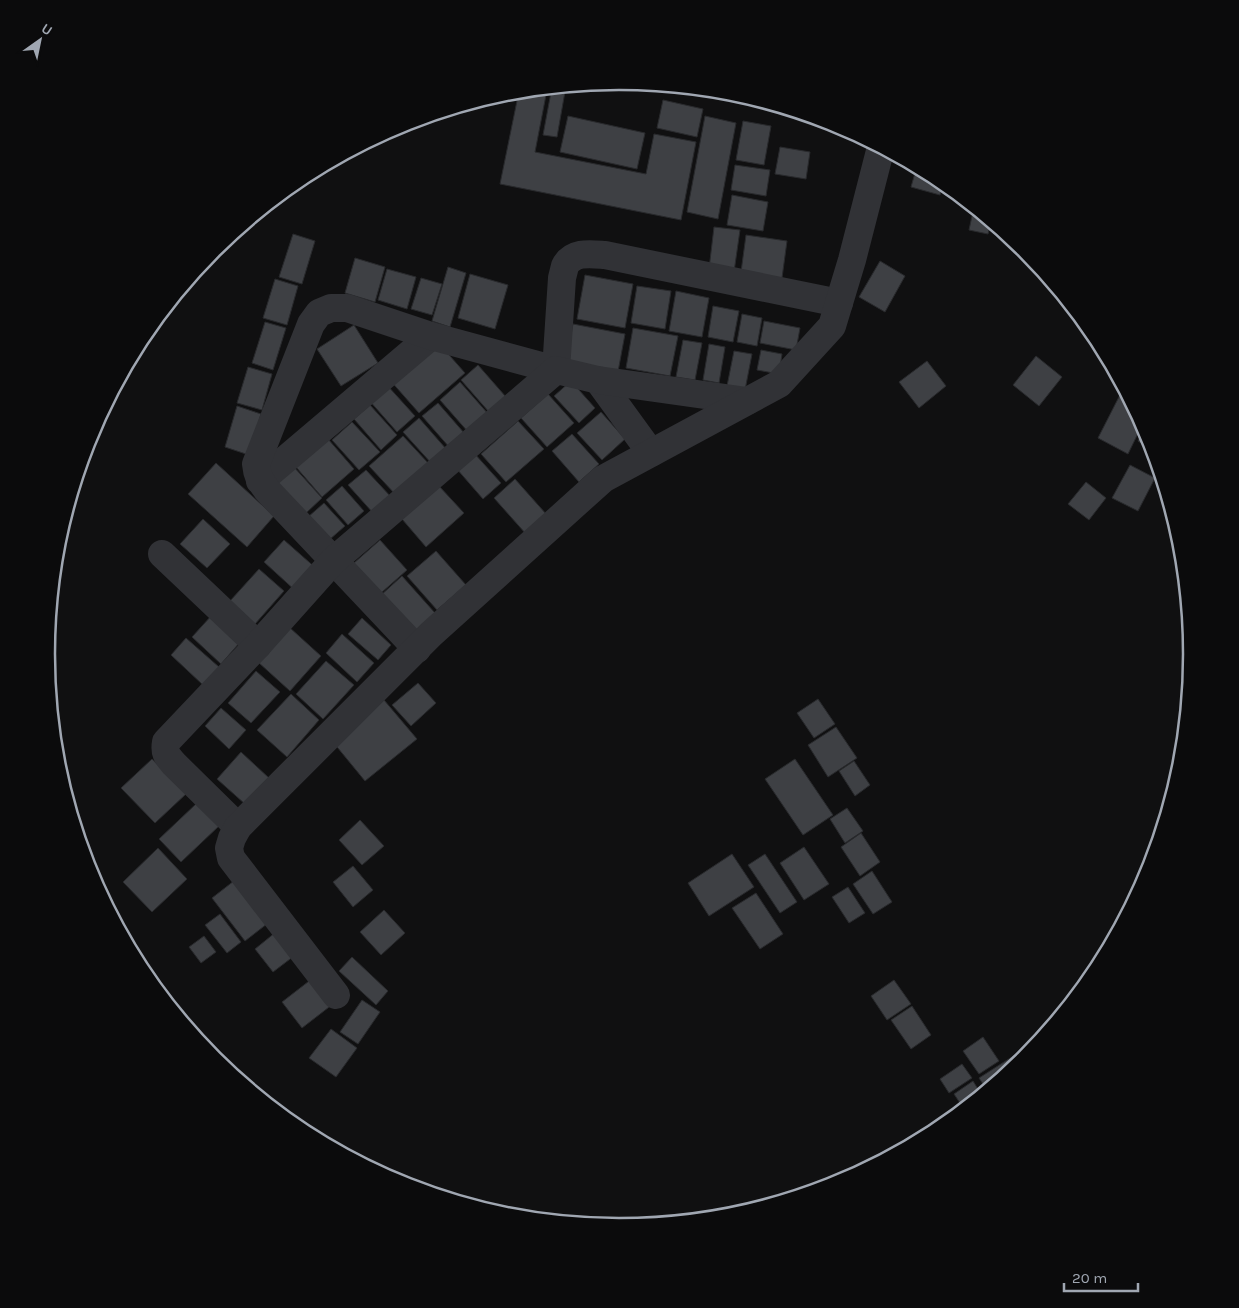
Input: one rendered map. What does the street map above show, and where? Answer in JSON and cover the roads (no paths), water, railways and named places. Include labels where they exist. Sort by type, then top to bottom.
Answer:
[{"type":"street","points":[[336,995],[232,858],[228,848],[238,827],[431,634],[603,478],[778,384],[832,326],[852,260],[879,153]]},
{"type":"street","points":[[238,827],[168,757],[164,749],[166,742],[258,645],[333,561],[556,370],[562,278],[566,265],[574,257],[588,253],[605,255],[839,303]]},
{"type":"street","points":[[417,648],[333,561],[260,481],[257,472],[256,464],[311,324],[319,313],[331,308],[347,308],[430,336],[598,380],[747,401]]},
{"type":"street","points":[[260,481],[430,336]]},
{"type":"street","points":[[598,380],[651,453]]},
{"type":"street","points":[[162,554],[258,645]]}]
